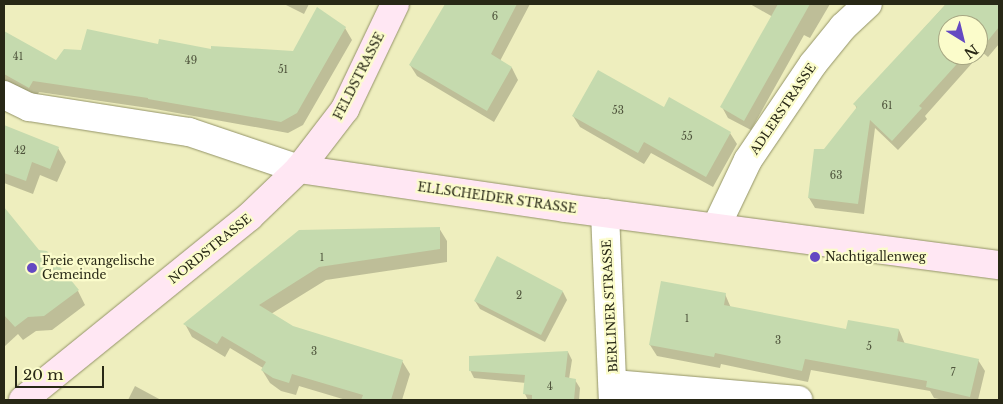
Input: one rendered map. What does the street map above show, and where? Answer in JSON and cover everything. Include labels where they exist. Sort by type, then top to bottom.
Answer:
[{"type":"street","name":"FELDSTRASSE","points":[[299,169],[345,108],[396,4]]},
{"type":"street","name":"ADLERSTRASSE","points":[[716,227],[748,160],[813,64],[843,27],[868,4]]},
{"type":"street","name":"ELLSCHEIDER STRASSE","points":[[4,94],[29,107],[188,132],[299,169],[605,213],[999,265]]},
{"type":"street","name":"NORDSTRASSE","points":[[23,400],[249,217],[299,169]]},
{"type":"street","name":"BERLINER STRASSE","points":[[605,213],[613,392]]},
{"type":"street","points":[[613,392],[798,400]]},
{"type":"building","points":[[445,4],[517,4],[491,54],[512,67],[487,111],[409,65]]},
{"type":"building","points":[[778,4],[810,4],[744,121],[720,107]]},
{"type":"building","points":[[946,4],[999,4],[999,27],[988,41],[988,15],[938,15],[938,65],[956,65],[919,106],[922,108],[892,141],[870,120],[858,204],[808,198],[814,149],[824,149],[857,107],[853,104]]},
{"type":"building","points":[[317,7],[346,27],[297,113],[281,122],[148,98],[33,81],[29,88],[4,74],[4,31],[56,60],[64,49],[81,50],[87,29],[158,44],[159,39],[211,49],[211,46],[293,51]]},
{"type":"building","points":[[598,70],[664,107],[669,97],[731,132],[706,177],[644,142],[638,153],[572,116]]},
{"type":"building","points":[[4,125],[59,147],[50,169],[32,162],[26,181],[4,173]]},
{"type":"building","name":"Freie evangelische Gemeinde","points":[[4,207],[39,250],[47,251],[79,290],[44,316],[28,317],[15,327],[4,315]]},
{"type":"building","points":[[440,227],[440,249],[319,267],[259,305],[293,326],[403,360],[391,400],[361,400],[363,395],[292,374],[289,383],[273,378],[261,370],[266,362],[222,336],[217,344],[183,324],[299,230]]},
{"type":"building","points":[[497,256],[563,291],[541,335],[474,301]]},
{"type":"building","points":[[661,281],[726,293],[724,305],[846,329],[848,320],[899,329],[897,341],[979,359],[970,397],[926,387],[927,381],[805,359],[802,371],[715,353],[714,357],[649,345]]},
{"type":"building","points":[[568,351],[565,377],[576,379],[574,400],[532,400],[532,395],[523,394],[525,375],[469,371],[469,356]]},
{"type":"place","name":"Nachtigallenweg","points":[[815,257]]},
{"type":"place","name":"Freie evangelische Gemeinde","points":[[32,268]]}]
